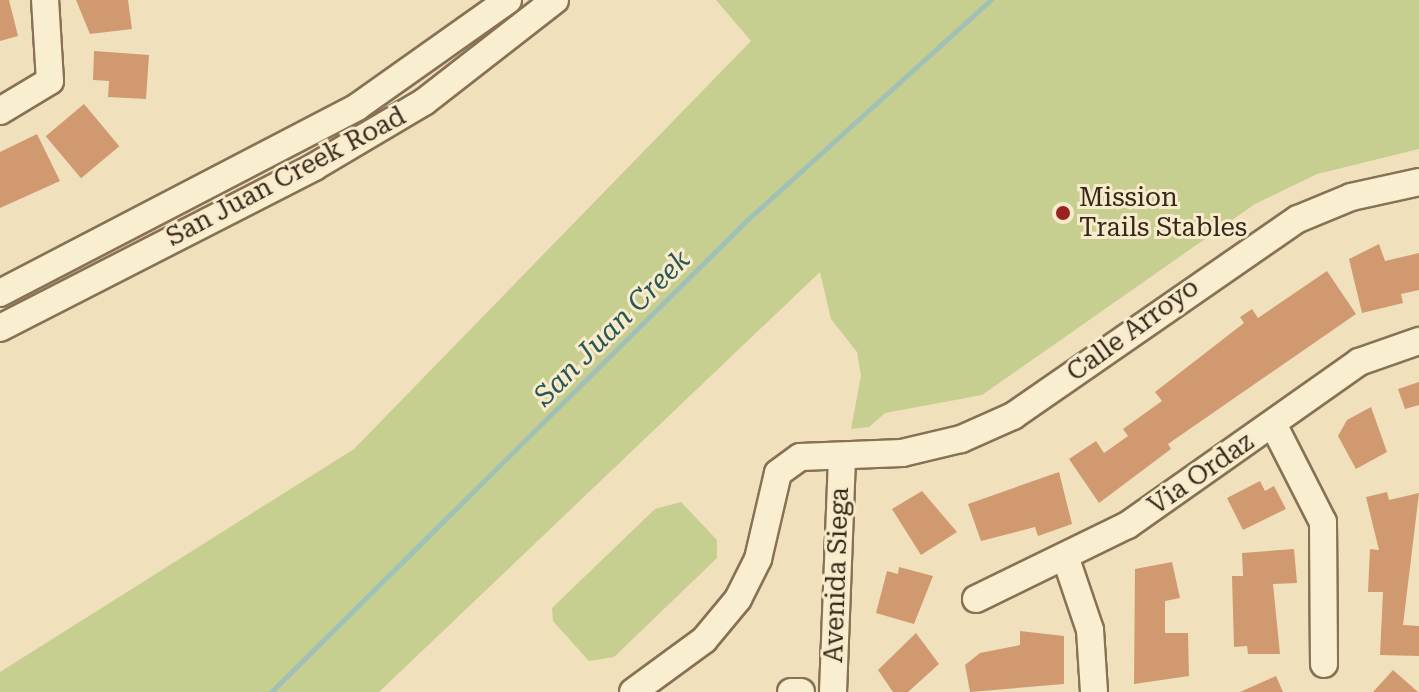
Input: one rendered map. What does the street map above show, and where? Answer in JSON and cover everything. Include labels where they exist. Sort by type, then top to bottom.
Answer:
[{"type":"street","points":[[0,111],[50,81],[45,0]]},
{"type":"street","name":"San Juan Creek Road","points":[[0,293],[357,107],[508,0]]},
{"type":"street","name":"San Juan Creek Road","points":[[0,328],[314,167],[424,102],[555,0]]},
{"type":"street","name":"Calle Arroyo","points":[[633,692],[704,640],[738,599],[758,559],[778,473],[800,457],[842,458],[961,439],[1013,416],[1260,241],[1351,197],[1419,182]]},
{"type":"street","name":"Via Ordaz","points":[[976,599],[1066,559],[1128,525],[1359,362],[1419,341]]},
{"type":"street","points":[[1273,424],[1323,522],[1324,664]]},
{"type":"street","name":"Avenida Siega","points":[[833,692],[842,458]]},
{"type":"street","points":[[1066,559],[1090,630],[1094,692]]},
{"type":"street","points":[[791,692],[801,692]]},
{"type":"green space","points":[[716,0],[1419,0],[1419,149],[1317,174],[1255,204],[982,395],[885,413],[869,427],[851,429],[861,376],[857,352],[831,319],[820,272],[379,692],[0,692],[0,672],[354,449],[751,41]]},
{"type":"green space","points":[[681,502],[717,540],[717,558],[614,657],[589,661],[553,621],[552,608],[655,509]]},
{"type":"building","points":[[0,0],[9,0],[18,36],[0,41]]},
{"type":"building","points":[[76,0],[128,0],[132,29],[90,34]]},
{"type":"building","points":[[94,51],[149,55],[146,99],[108,97],[109,81],[93,80]]},
{"type":"building","points":[[84,104],[119,146],[81,178],[46,136]]},
{"type":"building","points":[[37,134],[60,181],[0,208],[0,152]]},
{"type":"building","points":[[1379,244],[1385,261],[1419,253],[1419,290],[1401,294],[1403,303],[1362,313],[1349,259]]},
{"type":"building","points":[[1327,271],[1356,314],[1168,444],[1171,449],[1099,503],[1069,459],[1096,441],[1104,453],[1128,436],[1123,429],[1162,401],[1155,392],[1244,323],[1240,317],[1252,309],[1258,318]]},
{"type":"building","points":[[1419,382],[1419,405],[1405,409],[1398,389]]},
{"type":"building","points":[[1371,407],[1387,452],[1356,469],[1338,436],[1347,420]]},
{"type":"building","points":[[1059,472],[1072,524],[1038,536],[1035,527],[981,541],[968,504]]},
{"type":"building","points":[[1260,481],[1265,491],[1274,486],[1286,509],[1243,530],[1227,498]]},
{"type":"building","points":[[922,491],[957,532],[921,555],[892,509]]},
{"type":"building","points":[[1387,492],[1389,500],[1419,493],[1403,625],[1419,626],[1419,656],[1380,655],[1383,592],[1368,592],[1370,549],[1379,550],[1366,497]]},
{"type":"building","points":[[1294,549],[1297,583],[1273,584],[1280,654],[1248,654],[1247,646],[1234,647],[1232,576],[1243,576],[1242,553]]},
{"type":"building","points":[[1172,562],[1180,598],[1165,601],[1165,633],[1188,633],[1189,676],[1134,684],[1135,569]]},
{"type":"building","points":[[899,567],[933,576],[914,624],[876,613],[887,571],[898,574]]},
{"type":"building","points":[[1020,631],[1064,636],[1064,684],[970,692],[965,665],[980,653],[1020,645]]},
{"type":"building","points":[[916,633],[939,664],[908,692],[893,692],[878,670]]},
{"type":"building","points":[[1393,670],[1418,692],[1373,692]]},
{"type":"building","points":[[1276,676],[1283,692],[1240,692]]},
{"type":"waterway","name":"San Juan Creek","points":[[271,692],[746,221],[991,0]]},
{"type":"place","name":"Mission Trails Stables","points":[[1063,213]]}]
